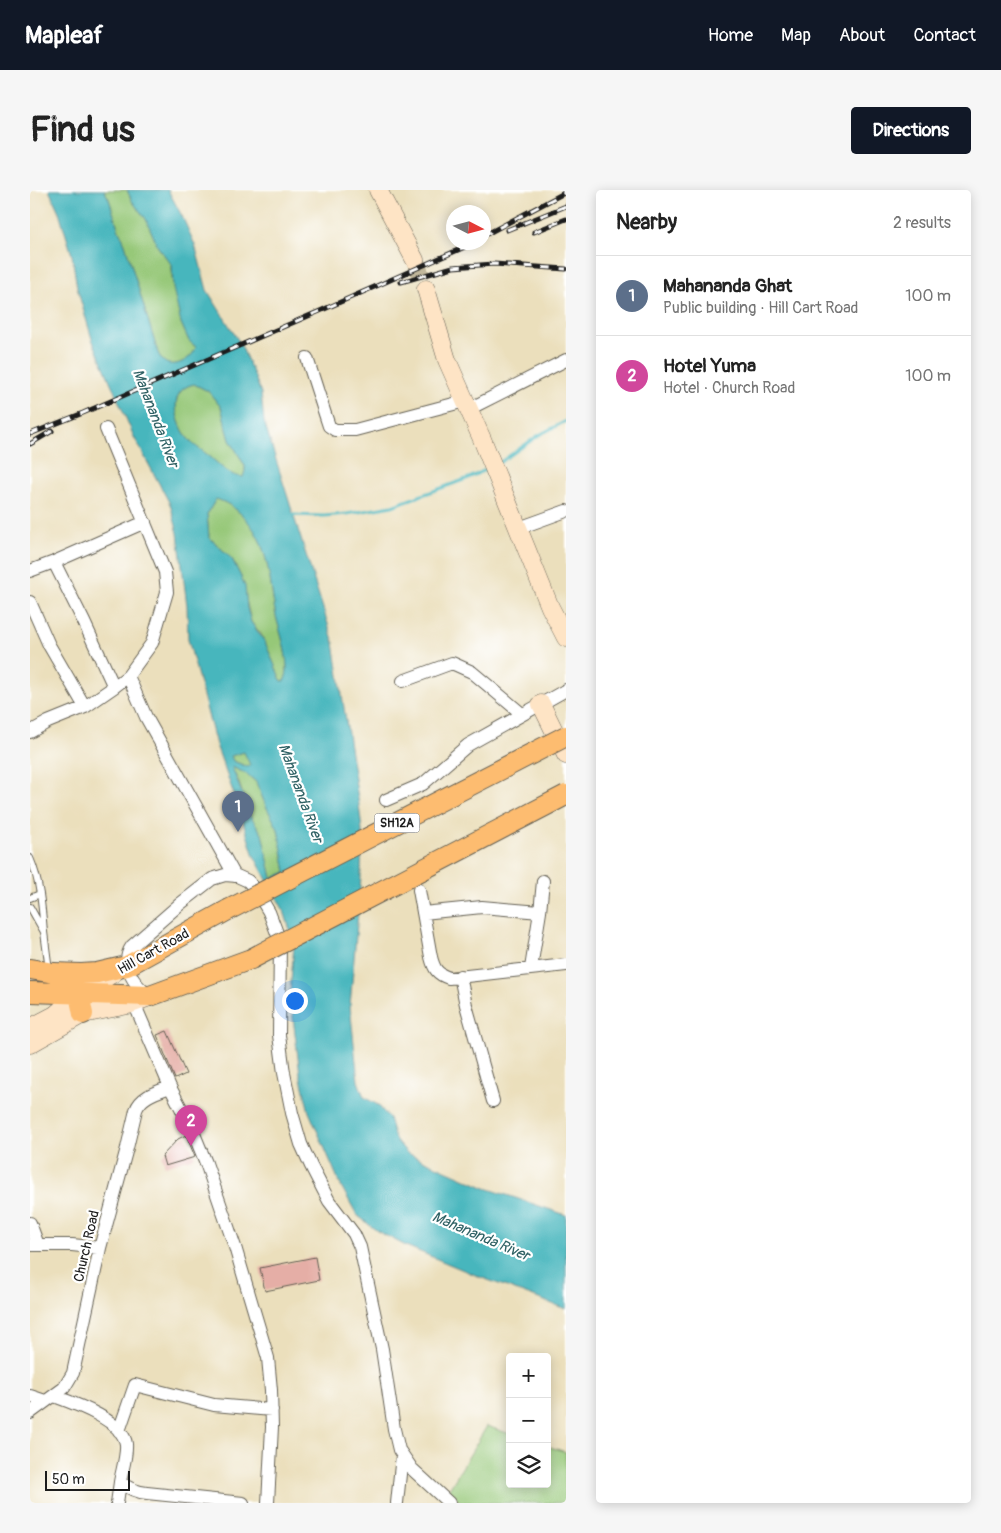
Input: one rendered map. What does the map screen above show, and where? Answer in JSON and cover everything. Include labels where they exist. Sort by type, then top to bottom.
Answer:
[{"type":"main road","name":"Hill Cart Road","points":[[127,966],[228,910],[566,736]]},
{"type":"main road","name":"Hill Cart Road","points":[[79,994],[142,1000],[251,959],[566,795]]},
{"type":"main road","name":"SH12A","points":[[49,971],[98,973],[127,966]]},
{"type":"main road","points":[[49,971],[79,994],[83,1014]]},
{"type":"main road","points":[[30,992],[79,994]]},
{"type":"street","points":[[378,190],[415,260]]},
{"type":"street","points":[[426,289],[447,360],[519,528],[550,607],[566,638]]},
{"type":"street","points":[[307,358],[324,414],[329,426],[335,430],[354,430],[467,405],[566,360]]},
{"type":"street","points":[[30,732],[48,722],[85,707],[128,676],[152,643],[167,592],[165,572],[106,429]]},
{"type":"street","points":[[519,528],[566,511]]},
{"type":"street","points":[[30,571],[145,522]]},
{"type":"street","points":[[54,562],[114,687]]},
{"type":"street","points":[[30,602],[49,645],[85,707]]},
{"type":"street","points":[[403,681],[452,663],[472,672],[522,714]]},
{"type":"street","points":[[128,676],[146,717],[235,876]]},
{"type":"street","points":[[386,800],[423,784],[468,745],[566,690]]},
{"type":"street","points":[[541,704],[566,755]]},
{"type":"street","points":[[268,1503],[272,1410],[268,1358],[235,1247],[206,1163],[192,1129],[170,1087],[142,1000],[127,966],[132,946],[212,879],[225,875],[235,876],[248,881],[256,890],[269,912],[280,941],[279,1035],[292,1113],[301,1144],[329,1200],[354,1234],[360,1247],[382,1349],[395,1435],[402,1455],[412,1469],[449,1503]]},
{"type":"street","points":[[531,968],[543,882]]},
{"type":"street","points":[[419,890],[434,968],[440,975],[449,978],[566,965]]},
{"type":"street","points":[[423,913],[482,907],[540,912]]},
{"type":"street","name":"Hill Cart Road","points":[[30,1028],[55,1014],[95,983],[127,966]]},
{"type":"street","points":[[460,976],[466,1005],[493,1101]]},
{"type":"street","name":"Hill Cart Road","points":[[30,1044],[83,1014],[142,1000]]},
{"type":"street","name":"Church Road","points":[[30,1413],[64,1388],[73,1373],[100,1248],[137,1105],[145,1097],[170,1087]]},
{"type":"street","points":[[30,1223],[34,1245],[100,1248]]},
{"type":"street","points":[[119,1431],[135,1385],[214,1405],[272,1410]]},
{"type":"street","points":[[30,1396],[50,1398],[93,1412],[105,1419],[124,1436],[126,1447],[117,1503]]},
{"type":"street","points":[[397,1503],[402,1455]]},
{"type":"street","points":[[120,1482],[136,1492],[243,1503]]},
{"type":"lane","points":[[30,858],[35,869],[40,894],[49,971]]},
{"type":"lane","points":[[30,898],[40,894]]},
{"type":"lane","points":[[30,908],[44,932]]},
{"type":"green space","points":[[104,190],[127,190],[132,201],[146,219],[158,247],[172,265],[172,278],[181,323],[189,341],[196,347],[192,355],[180,363],[166,363],[158,353],[125,244]]},
{"type":"green space","points":[[194,384],[208,391],[221,407],[230,440],[245,466],[243,477],[227,471],[194,446],[184,433],[177,416],[177,400],[185,387]]},
{"type":"green space","points":[[216,499],[230,505],[242,515],[260,541],[268,569],[276,616],[283,641],[287,666],[284,681],[280,678],[261,634],[251,622],[241,577],[232,559],[209,537],[207,514]]},
{"type":"green space","points":[[244,752],[251,765],[248,767],[233,761],[231,756]]},
{"type":"green space","points":[[231,767],[247,774],[256,782],[278,829],[286,872],[272,878],[262,834],[250,815],[238,780]]},
{"type":"green space","points":[[487,1426],[506,1433],[506,1488],[551,1488],[551,1447],[566,1452],[566,1503],[462,1503],[448,1491]]},
{"type":"water","name":"Mahananda River","points":[[49,190],[104,190],[125,244],[158,353],[163,361],[170,364],[184,361],[192,355],[196,347],[189,341],[181,323],[173,288],[172,265],[158,247],[146,219],[132,201],[127,190],[168,190],[182,216],[195,245],[207,290],[240,343],[261,393],[264,422],[334,643],[362,830],[361,877],[350,1006],[358,1081],[364,1097],[378,1105],[389,1118],[395,1139],[407,1153],[486,1188],[566,1215],[566,1309],[480,1277],[406,1246],[377,1231],[357,1215],[341,1186],[309,1112],[300,1074],[290,993],[294,945],[291,933],[284,911],[254,856],[216,745],[188,639],[187,606],[178,533],[170,504],[134,437],[92,339],[77,288],[72,255],[59,212]],"holes":[[[194,384],[208,391],[221,407],[230,440],[245,466],[243,477],[233,475],[224,469],[191,442],[184,433],[176,408],[177,400],[185,387]],[[216,499],[230,505],[242,515],[260,541],[268,569],[276,616],[283,641],[287,666],[284,681],[280,678],[265,642],[251,622],[247,608],[245,586],[232,559],[209,537],[207,514]],[[244,752],[250,765],[248,767],[233,761],[231,756]],[[232,767],[247,774],[256,782],[278,829],[286,872],[272,878],[262,834],[250,815]]]},
{"type":"building","points":[[167,1031],[186,1074],[175,1079],[157,1035]]},
{"type":"building","points":[[186,1135],[195,1157],[165,1166],[162,1156],[178,1139]]},
{"type":"building","points":[[315,1257],[319,1280],[265,1291],[260,1268]]},
{"type":"waterway","points":[[499,463],[539,435],[566,421]]},
{"type":"waterway","points":[[291,515],[324,516],[347,514],[392,506],[469,478],[489,468]]},
{"type":"tunnel","points":[[415,260],[426,289]]},
{"type":"railway","points":[[491,232],[566,192]]},
{"type":"railway","points":[[507,230],[566,206]]},
{"type":"railway","points":[[534,232],[566,219]]},
{"type":"railway","points":[[30,434],[83,413],[458,250]]},
{"type":"railway","points":[[401,282],[453,267],[494,264],[566,269]]},
{"type":"railway","points":[[30,444],[52,431]]},
{"type":"place","name":"Mahananda Ghat","points":[[238,832]]},
{"type":"place","name":"Hotel Yuma","points":[[191,1146]]}]
